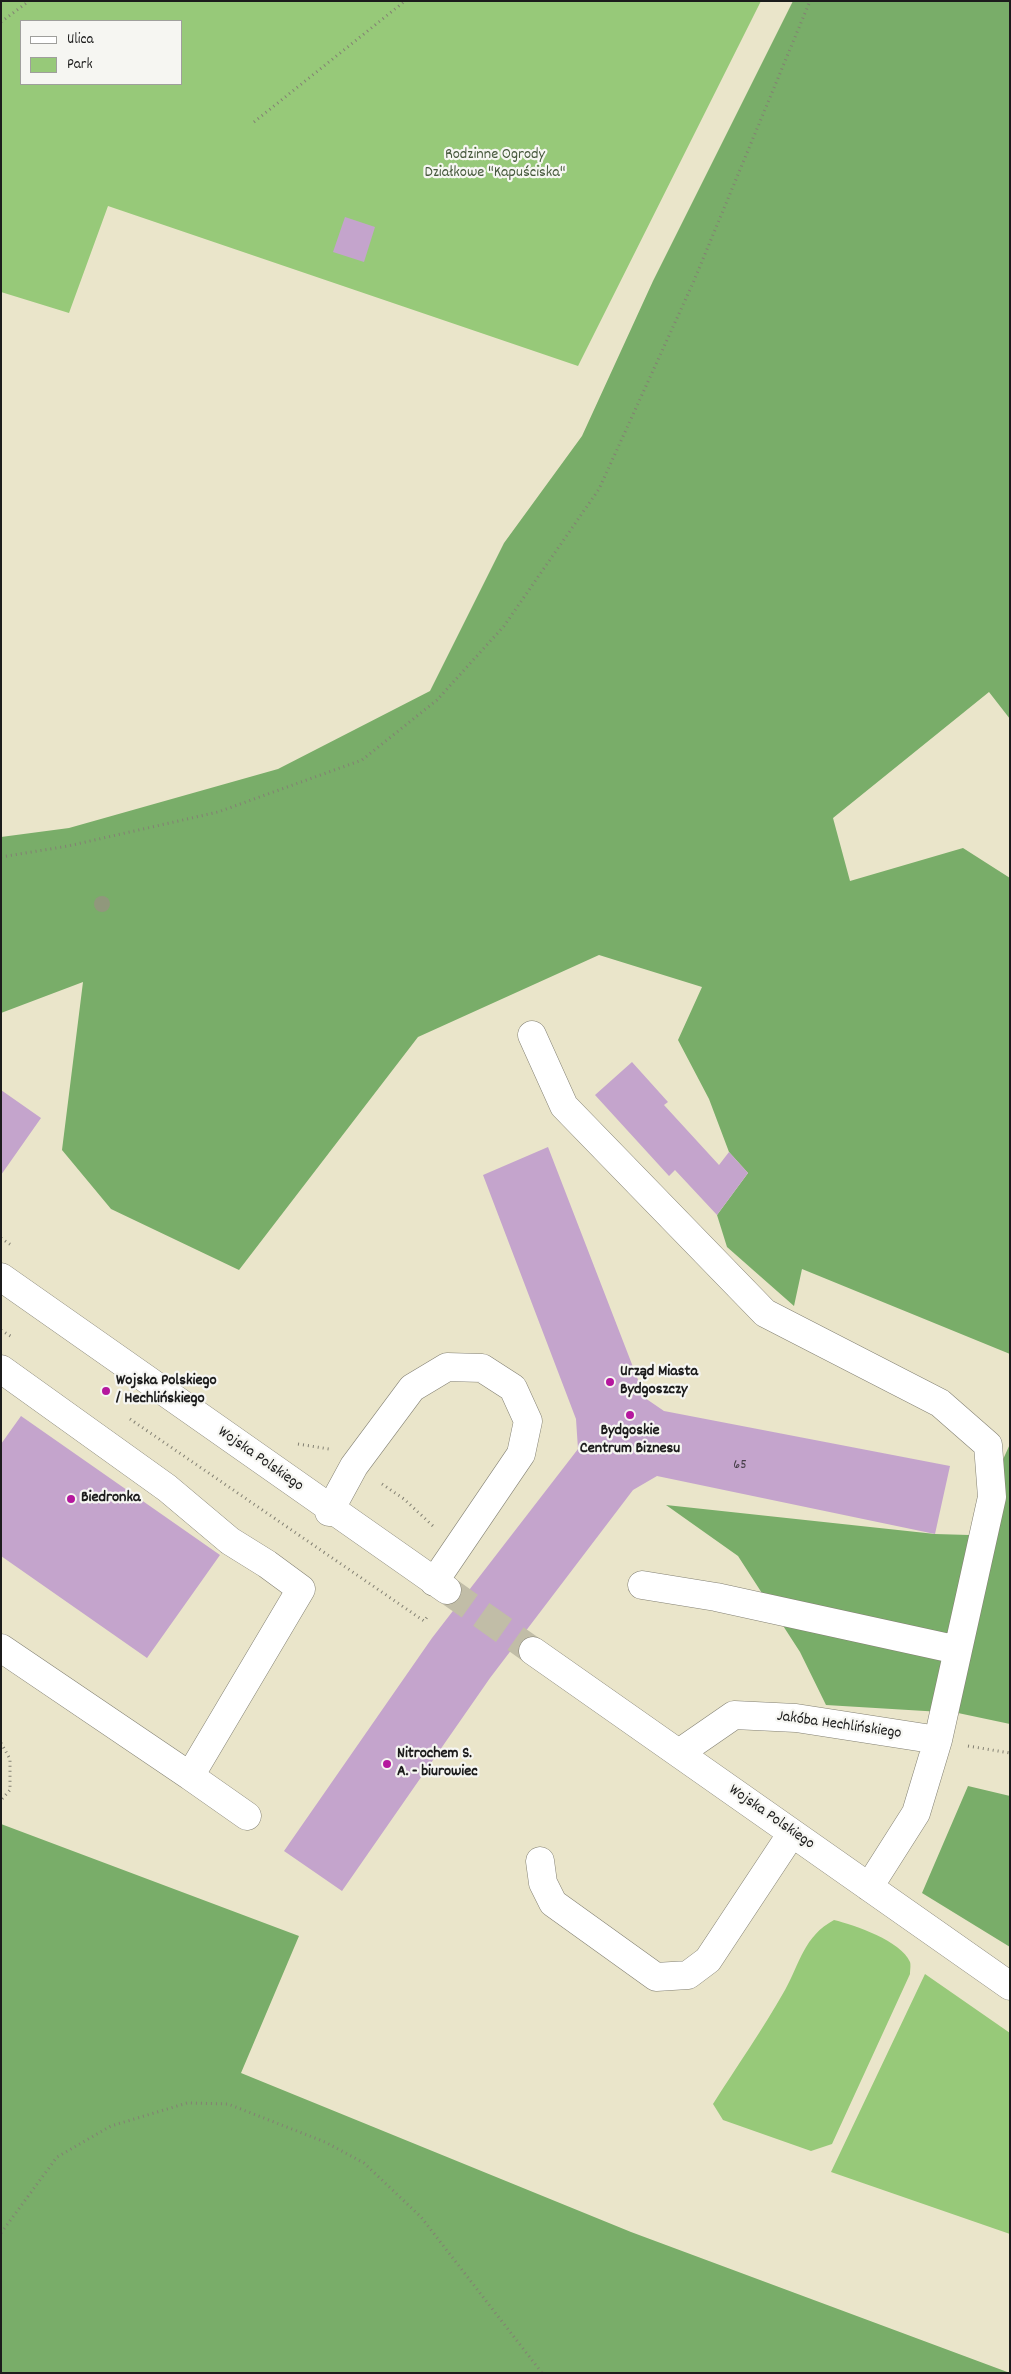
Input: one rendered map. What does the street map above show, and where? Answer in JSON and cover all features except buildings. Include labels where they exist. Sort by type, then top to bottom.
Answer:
[{"type":"street","points":[[532,1035],[564,1106],[765,1313],[940,1404],[988,1445],[992,1497],[938,1740],[916,1813],[869,1887]]},
{"type":"street","name":"Wojska Polskiego","points":[[1,1277],[330,1511],[441,1586],[520,1454],[528,1421],[513,1388],[482,1368],[448,1367],[412,1388],[354,1466],[330,1511]]},
{"type":"street","points":[[1,1369],[167,1488],[230,1541],[301,1589],[190,1776]]},
{"type":"street","points":[[642,1585],[716,1597],[958,1650]]},
{"type":"street","points":[[1,1648],[247,1816]]},
{"type":"street","name":"Wojska Polskiego","points":[[533,1651],[1010,1986]]},
{"type":"street","name":"Jakóba Hechlińskiego","points":[[678,1753],[734,1715],[796,1718],[938,1740]]},
{"type":"street","points":[[540,1860],[543,1883],[553,1903],[656,1977],[688,1975],[708,1960],[792,1833]]},
{"type":"path","points":[[1,22],[29,1]]},
{"type":"path","points":[[254,122],[405,1]]},
{"type":"path","points":[[1,857],[68,846],[218,812],[362,760],[437,700],[504,626],[599,489],[693,283],[810,1]]},
{"type":"path","points":[[938,1740],[1010,1753]]},
{"type":"path","points":[[1,1743],[10,1759],[10,1790],[1,1800]]},
{"type":"path","points":[[1,2233],[57,2157],[111,2126],[187,2103],[228,2104],[326,2142],[364,2163],[421,2218],[542,2373]]},
{"type":"green space","name":"Rodzinne Ogrody Działkowe \"Kapuściska\"","points":[[1,1],[761,1],[578,366],[108,206],[69,313],[1,292]]},
{"type":"green space","points":[[793,1],[1010,1],[1010,719],[989,692],[833,818],[850,881],[963,848],[1010,878],[1010,1354],[802,1269],[794,1306],[727,1247],[717,1215],[748,1173],[729,1152],[709,1099],[678,1040],[702,987],[599,955],[418,1037],[239,1270],[111,1209],[62,1150],[83,982],[1,1013],[1,837],[69,828],[278,769],[430,691],[504,543],[582,436],[653,281]]},
{"type":"green space","points":[[1010,1444],[1010,1724],[958,1713],[826,1705],[800,1652],[738,1556],[666,1505],[935,1534],[969,1535]]},
{"type":"green space","points":[[968,1786],[1010,1796],[1010,1947],[922,1893]]},
{"type":"green space","points":[[1,1824],[299,1936],[241,2073],[631,2232],[1010,2373],[1,2373]]},
{"type":"green space","points":[[834,1920],[865,1930],[897,1947],[910,1962],[910,1974],[832,2144],[811,2151],[723,2120],[713,2104],[777,2005],[809,1942],[824,1926]]},
{"type":"green space","points":[[925,1974],[1010,2033],[1010,2234],[831,2172]]},
{"type":"tunnel","points":[[447,1590],[533,1651]]},
{"type":"place","name":"Urząd Miasta Bydgoszczy","points":[[610,1382]]},
{"type":"place","name":"Wojska Polskiego / Hechlińskiego","points":[[106,1391]]},
{"type":"place","name":"Bydgoskie Centrum Biznesu","points":[[630,1415]]},
{"type":"place","name":"Biedronka","points":[[71,1499]]},
{"type":"place","name":"Nitrochem S. A. - biurowiec","points":[[387,1764]]}]
